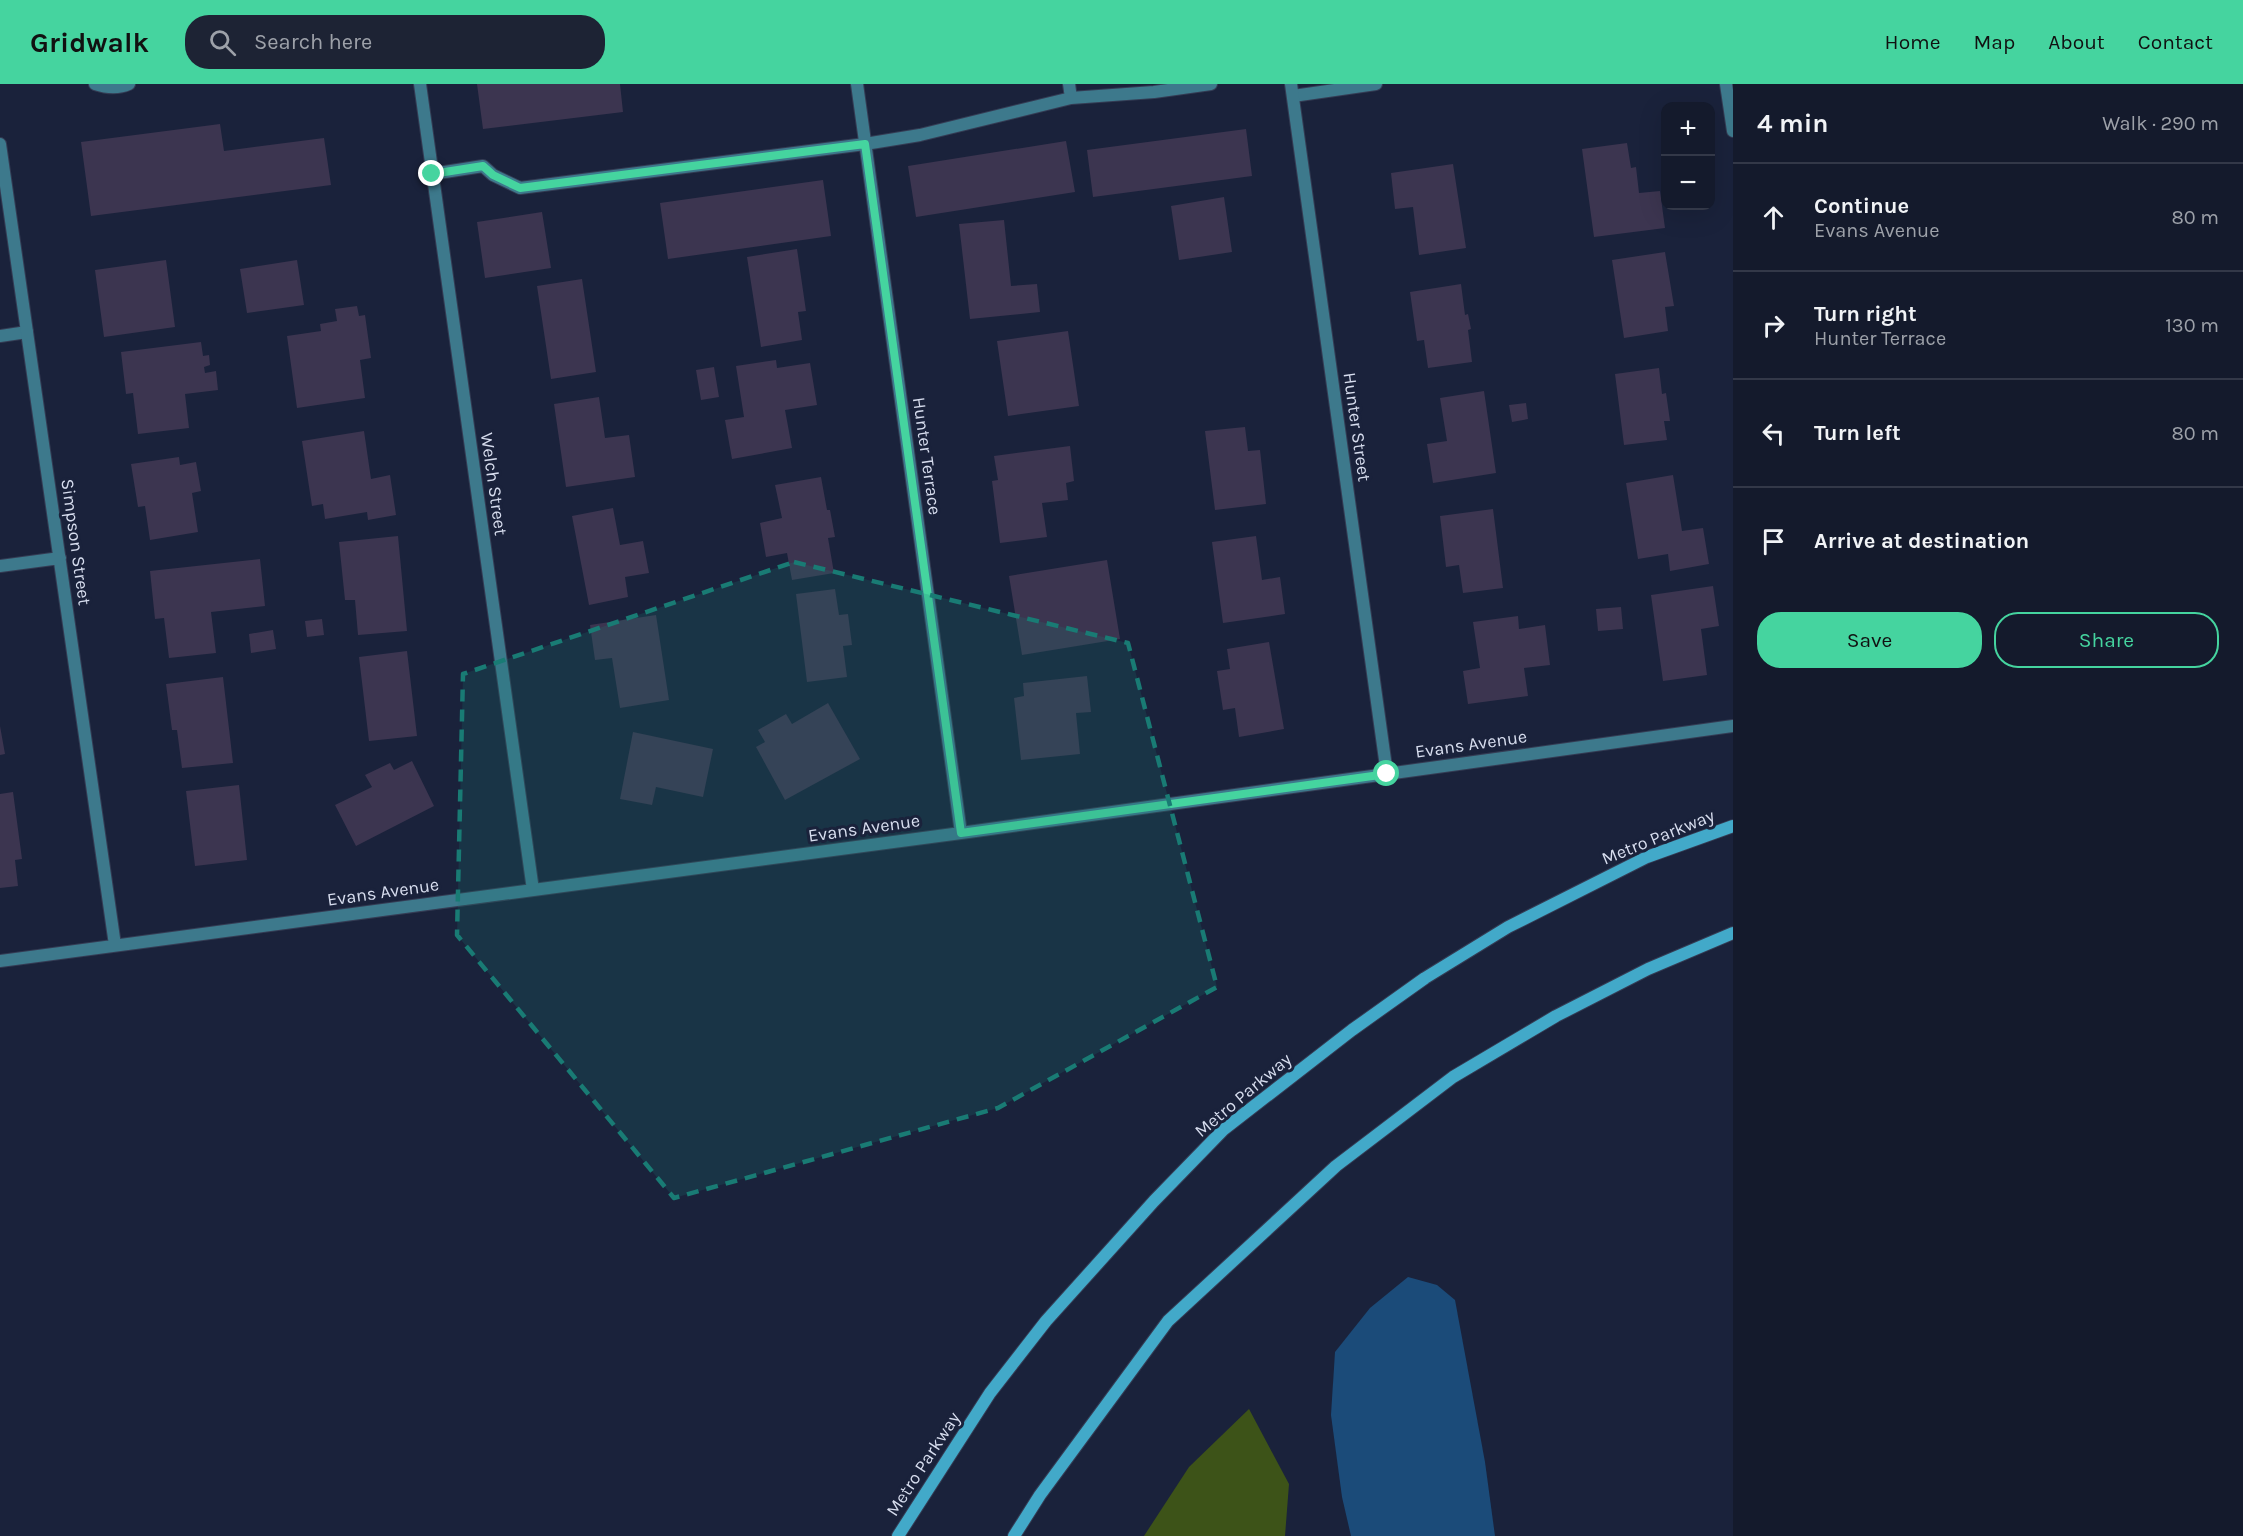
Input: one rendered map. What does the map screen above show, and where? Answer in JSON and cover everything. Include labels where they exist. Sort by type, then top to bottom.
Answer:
[{"type":"main road","name":"Metro Parkway","points":[[898,1536],[990,1393],[1046,1322],[1154,1201],[1223,1130],[1352,1030],[1425,978],[1508,927],[1647,857],[1733,826]]},
{"type":"main road","points":[[1014,1536],[1040,1495],[1168,1321],[1336,1166],[1453,1077],[1537,1027],[1648,969],[1733,933]]},
{"type":"street","points":[[95,84],[122,87],[129,84]]},
{"type":"street","name":"Welch Street","points":[[420,84],[533,890]]},
{"type":"street","name":"Hunter Terrace","points":[[857,84],[961,833]]},
{"type":"street","points":[[1069,84],[1071,98]]},
{"type":"street","points":[[432,174],[483,166],[493,175],[520,188],[865,144],[920,135],[1071,98],[1154,92],[1211,84]]},
{"type":"street","points":[[1292,90],[1376,84]]},
{"type":"street","points":[[1726,84],[1733,131]]},
{"type":"street","name":"Hunter Street","points":[[1292,90],[1387,774]]},
{"type":"street","name":"Simpson Street","points":[[0,147],[115,945]]},
{"type":"street","points":[[0,336],[27,332]]},
{"type":"street","points":[[0,566],[60,558]]},
{"type":"street","name":"Evans Avenue","points":[[0,961],[961,833],[1733,726]]},
{"type":"highlighted area","points":[[794,562],[1128,643],[1217,987],[998,1108],[674,1198],[457,935],[463,674]]},
{"type":"green space","points":[[1249,1409],[1289,1484],[1285,1536],[1144,1536],[1189,1467]]},
{"type":"water","points":[[1408,1277],[1437,1285],[1455,1300],[1485,1462],[1495,1536],[1351,1536],[1342,1497],[1331,1415],[1335,1352],[1370,1308]]},
{"type":"building","points":[[477,84],[620,84],[623,112],[483,129]]},
{"type":"building","points":[[220,124],[224,151],[324,138],[331,185],[91,216],[81,142]]},
{"type":"building","points":[[1246,129],[1252,176],[1093,197],[1087,150]]},
{"type":"building","points":[[1066,141],[1075,192],[916,217],[908,166]]},
{"type":"building","points":[[1627,143],[1631,168],[1636,167],[1639,193],[1660,191],[1665,228],[1594,237],[1582,149]]},
{"type":"building","points":[[1453,164],[1466,248],[1419,255],[1413,207],[1395,209],[1391,173]]},
{"type":"building","points":[[823,180],[831,236],[668,259],[660,203]]},
{"type":"building","points":[[1224,197],[1232,252],[1179,260],[1171,206]]},
{"type":"building","points":[[542,212],[551,268],[485,278],[477,222]]},
{"type":"building","points":[[1004,220],[1011,286],[1037,284],[1040,312],[970,319],[959,224]]},
{"type":"building","points":[[797,249],[806,311],[798,312],[802,340],[761,347],[747,257]]},
{"type":"building","points":[[1665,252],[1674,306],[1665,307],[1668,331],[1624,338],[1612,260]]},
{"type":"building","points":[[166,260],[175,327],[104,337],[95,270]]},
{"type":"building","points":[[297,260],[304,305],[247,313],[240,269]]},
{"type":"building","points":[[582,279],[596,372],[551,379],[537,286]]},
{"type":"building","points":[[1461,284],[1465,315],[1468,314],[1471,329],[1468,330],[1472,362],[1428,368],[1424,340],[1417,341],[1410,292]]},
{"type":"building","points":[[357,306],[359,316],[365,315],[371,358],[360,360],[365,398],[297,408],[287,336],[321,331],[320,324],[337,321],[335,309]]},
{"type":"building","points":[[1068,331],[1079,406],[1008,416],[997,341]]},
{"type":"building","points":[[201,342],[203,356],[209,355],[210,365],[204,367],[205,373],[216,371],[218,390],[185,394],[189,428],[138,434],[133,393],[126,394],[121,352]]},
{"type":"building","points":[[776,360],[777,368],[810,363],[817,405],[785,410],[792,448],[732,459],[725,420],[744,417],[736,366]]},
{"type":"building","points":[[714,367],[719,397],[701,400],[696,370]]},
{"type":"building","points":[[1659,368],[1662,394],[1666,393],[1670,421],[1664,421],[1667,440],[1624,445],[1615,374]]},
{"type":"building","points":[[1484,391],[1496,473],[1433,483],[1427,444],[1447,441],[1440,398]]},
{"type":"building","points":[[599,397],[605,438],[629,435],[635,477],[566,487],[554,404]]},
{"type":"building","points":[[1526,403],[1528,419],[1512,422],[1509,405]]},
{"type":"building","points":[[1245,427],[1248,451],[1260,450],[1266,504],[1215,510],[1205,431]]},
{"type":"building","points":[[364,431],[371,479],[390,475],[396,515],[368,520],[367,512],[325,519],[323,504],[312,506],[302,441]]},
{"type":"building","points":[[1070,446],[1074,481],[1066,483],[1068,500],[1042,503],[1047,537],[1000,543],[992,481],[998,480],[994,456]]},
{"type":"building","points":[[179,457],[180,465],[196,462],[201,491],[192,493],[198,532],[150,540],[145,506],[138,507],[131,464]]},
{"type":"building","points":[[1673,475],[1682,531],[1703,528],[1709,564],[1670,571],[1668,554],[1638,559],[1626,483]]},
{"type":"building","points":[[821,477],[835,537],[828,538],[834,573],[792,580],[787,553],[766,557],[760,523],[782,518],[775,485]]},
{"type":"building","points":[[613,508],[620,545],[643,541],[649,573],[625,577],[628,597],[589,605],[572,516]]},
{"type":"building","points":[[1493,509],[1503,588],[1463,593],[1459,565],[1446,567],[1440,516]]},
{"type":"building","points":[[398,536],[407,631],[358,635],[355,600],[345,600],[339,542]]},
{"type":"building","points":[[1256,536],[1262,580],[1280,577],[1285,614],[1223,623],[1212,542]]},
{"type":"building","points":[[260,559],[265,606],[211,612],[216,653],[169,658],[164,618],[155,619],[150,571]]},
{"type":"building","points":[[1107,560],[1120,639],[1022,655],[1009,576]]},
{"type":"building","points":[[1713,586],[1719,626],[1701,629],[1707,675],[1663,681],[1651,595]]},
{"type":"building","points":[[835,589],[839,615],[848,614],[852,645],[843,646],[847,677],[807,682],[796,594]]},
{"type":"building","points":[[1621,607],[1623,629],[1598,631],[1596,609]]},
{"type":"building","points":[[656,615],[669,700],[620,708],[612,658],[595,660],[590,625]]},
{"type":"building","points":[[1518,616],[1519,629],[1545,625],[1550,665],[1524,668],[1528,696],[1468,704],[1463,671],[1480,668],[1473,622]]},
{"type":"building","points":[[322,619],[324,635],[307,637],[305,621]]},
{"type":"building","points":[[273,630],[276,649],[251,653],[249,634]]},
{"type":"building","points":[[1269,642],[1284,729],[1239,737],[1235,708],[1223,710],[1217,671],[1230,669],[1227,649]]},
{"type":"building","points":[[407,651],[417,736],[369,741],[359,657]]},
{"type":"building","points":[[1087,676],[1091,712],[1076,713],[1080,754],[1021,760],[1014,698],[1024,696],[1023,683]]},
{"type":"building","points":[[223,677],[233,763],[182,768],[177,730],[172,730],[166,684]]},
{"type":"building","points":[[828,703],[860,759],[785,800],[756,747],[765,742],[758,730],[786,714],[792,724]]},
{"type":"building","points":[[0,726],[5,754],[0,755]]},
{"type":"building","points":[[633,732],[713,749],[703,797],[656,787],[652,805],[620,799]]},
{"type":"building","points":[[412,761],[434,806],[356,846],[335,805],[372,787],[365,775],[390,763],[394,770]]},
{"type":"building","points":[[239,785],[247,860],[195,866],[186,791]]},
{"type":"building","points":[[13,792],[22,859],[15,860],[18,886],[0,888],[0,794]]},
{"type":"route","points":[[432,174],[483,166],[493,175],[520,188],[865,144],[961,833],[1387,774]]}]
